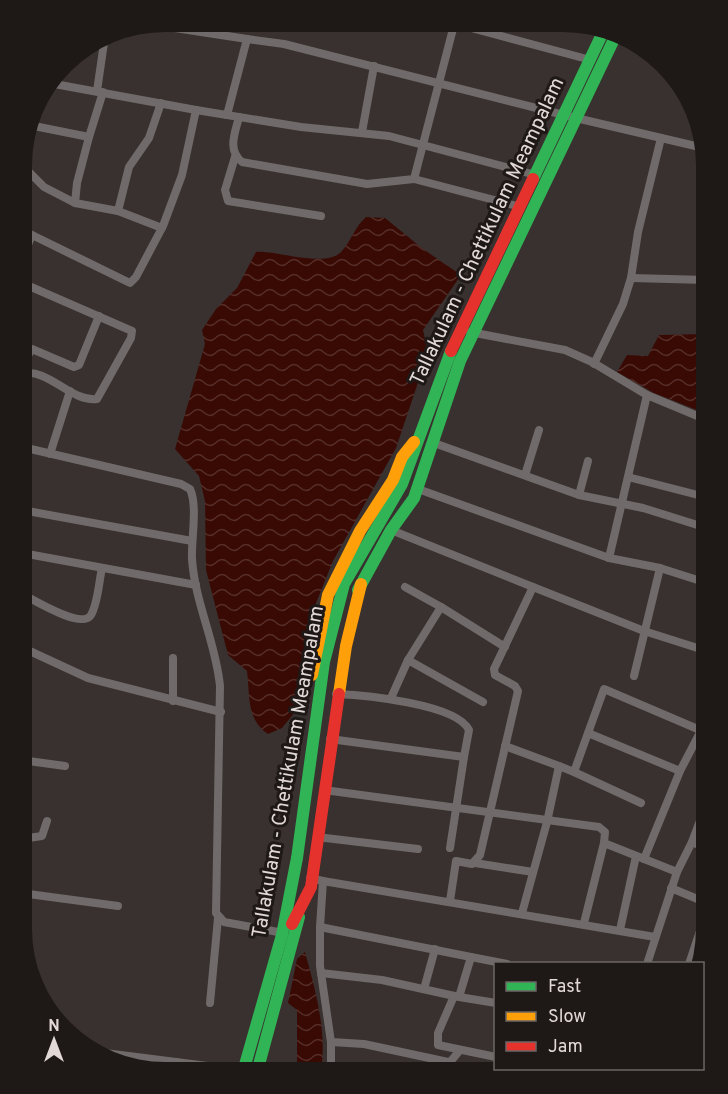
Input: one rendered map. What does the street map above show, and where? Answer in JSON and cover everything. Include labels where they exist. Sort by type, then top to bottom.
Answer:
[{"type":"main road","points":[[246,1062],[278,932],[303,789],[319,659],[332,603],[343,577],[399,481],[446,355],[599,36]]},
{"type":"main road","name":"Tallakulam - Chettikulam Meampalam","points":[[246,1062],[282,935],[297,858],[324,662],[344,584],[402,484],[448,356],[599,37]]},
{"type":"main road","points":[[260,1062],[308,878],[343,646],[361,584],[418,489],[454,376],[612,41]]},
{"type":"main road","name":"Tallakulam - Chettikulam Meampalam","points":[[246,1062],[292,924],[311,826],[339,633],[354,582],[413,477],[446,382],[612,41]]},
{"type":"main road","points":[[310,764],[304,737],[319,631],[328,595],[339,571],[393,480],[402,457],[414,442]]},
{"type":"main road","points":[[292,924],[311,887],[343,674],[361,584]]},
{"type":"street","points":[[202,32],[284,44],[695,146]]},
{"type":"street","points":[[414,179],[452,32]]},
{"type":"street","points":[[486,32],[587,59]]},
{"type":"street","points":[[227,115],[247,39]]},
{"type":"street","points":[[75,203],[77,183],[100,91],[104,46]]},
{"type":"street","points":[[363,132],[374,66]]},
{"type":"street","points":[[59,85],[301,127],[363,132],[423,144],[532,174]]},
{"type":"street","points":[[118,212],[129,167],[149,138],[161,103]]},
{"type":"street","points":[[32,235],[130,283],[136,277],[162,228],[182,175],[196,110]]},
{"type":"street","points":[[239,117],[232,147],[235,157],[225,190],[228,201],[321,216]]},
{"type":"street","points":[[38,127],[89,137]]},
{"type":"street","points":[[594,364],[615,322],[631,278],[638,232],[661,138]]},
{"type":"street","points":[[235,157],[242,162],[368,184],[414,179],[517,206]]},
{"type":"street","points":[[32,175],[44,187],[75,203],[118,212],[162,228]]},
{"type":"street","points":[[631,278],[696,280]]},
{"type":"street","points":[[32,287],[132,331],[131,338],[97,399],[84,398],[32,375]]},
{"type":"street","points":[[32,349],[74,367],[79,365],[99,316]]},
{"type":"street","points":[[458,329],[565,350],[647,395],[696,415]]},
{"type":"street","points":[[50,454],[70,391]]},
{"type":"street","points":[[609,558],[647,395]]},
{"type":"street","points":[[525,475],[539,430]]},
{"type":"street","points":[[434,443],[579,495],[622,504],[696,525]]},
{"type":"street","points":[[32,450],[186,486],[192,494],[192,541],[198,603],[218,668],[221,712],[215,903],[218,918],[210,1003]]},
{"type":"street","points":[[579,495],[588,461]]},
{"type":"street","points":[[628,477],[696,494]]},
{"type":"street","points":[[418,489],[609,558],[660,568],[696,580]]},
{"type":"street","points":[[32,512],[192,541]]},
{"type":"street","points":[[393,529],[644,631],[696,648]]},
{"type":"street","points":[[32,555],[196,585]]},
{"type":"street","points":[[32,599],[74,620],[85,620],[92,614],[102,568]]},
{"type":"street","points":[[634,676],[660,568]]},
{"type":"street","points":[[405,587],[505,647]]},
{"type":"street","points":[[475,863],[480,855],[519,691],[495,675],[496,664],[532,587]]},
{"type":"street","points":[[391,698],[408,660],[441,607]]},
{"type":"street","points":[[32,651],[88,678],[221,712]]},
{"type":"street","points":[[173,658],[173,701]]},
{"type":"street","points":[[408,660],[483,702]]},
{"type":"street","points":[[574,772],[604,689],[696,729]]},
{"type":"street","points":[[336,694],[391,698],[415,704],[466,724],[470,730],[450,848]]},
{"type":"street","points":[[588,733],[680,771]]},
{"type":"street","points":[[330,739],[464,757]]},
{"type":"street","points":[[620,930],[640,857],[680,771],[696,745]]},
{"type":"street","points":[[505,746],[574,772],[641,803]]},
{"type":"street","points":[[32,762],[65,766]]},
{"type":"street","points":[[522,913],[547,822],[559,766]]},
{"type":"street","points":[[323,790],[457,807],[547,822],[599,827],[605,832],[604,843],[584,923]]},
{"type":"street","points":[[32,837],[42,836],[47,821]]},
{"type":"street","points":[[647,962],[676,872],[696,831]]},
{"type":"street","points":[[316,837],[418,849]]},
{"type":"street","points":[[692,842],[696,844]]},
{"type":"street","points":[[604,843],[676,872]]},
{"type":"street","points":[[450,901],[456,861],[534,872]]},
{"type":"street","points":[[308,878],[656,937]]},
{"type":"street","points":[[323,881],[320,927],[321,973],[331,1042],[331,1062]]},
{"type":"street","points":[[671,888],[696,898]]},
{"type":"street","points":[[32,894],[118,906]]},
{"type":"street","points":[[218,918],[237,926],[278,932]]},
{"type":"street","points":[[320,927],[501,962]]},
{"type":"street","points":[[689,962],[695,945]]},
{"type":"street","points":[[424,989],[435,950]]},
{"type":"street","points":[[471,957],[457,996],[436,1038],[438,1045],[494,1057]]},
{"type":"street","points":[[321,973],[382,980],[494,1003]]},
{"type":"street","points":[[331,1042],[364,1044],[448,1062],[460,1050]]},
{"type":"street","points":[[122,1055],[177,1062]]},
{"type":"water","points":[[366,217],[385,218],[423,249],[461,275],[423,330],[428,353],[396,448],[333,561],[308,623],[295,712],[282,728],[268,734],[252,714],[247,671],[228,655],[206,570],[205,501],[199,476],[175,449],[205,344],[202,330],[216,309],[237,288],[256,252],[313,259],[335,256],[342,251]]},
{"type":"water","points":[[696,334],[696,410],[654,393],[617,372],[627,355],[648,356],[659,335]]},
{"type":"water","points":[[305,952],[321,1027],[322,1062],[297,1062],[297,1010],[288,1003],[297,959]]},
{"type":"traffic: fast","points":[[533,179],[601,37]]},
{"type":"traffic: fast","points":[[358,590],[391,530],[414,498],[460,361],[613,42]]},
{"type":"traffic: fast","points":[[246,1062],[282,935],[297,858],[324,662],[344,584],[402,484],[451,351]]},
{"type":"traffic: fast","points":[[260,1062],[299,917]]},
{"type":"traffic: slow","points":[[312,675],[328,595],[360,531],[393,480],[402,457],[414,442]]},
{"type":"traffic: slow","points":[[339,694],[346,646],[361,584]]},
{"type":"traffic: jam","points":[[451,351],[533,179]]},
{"type":"traffic: jam","points":[[292,924],[311,887],[339,694]]}]
